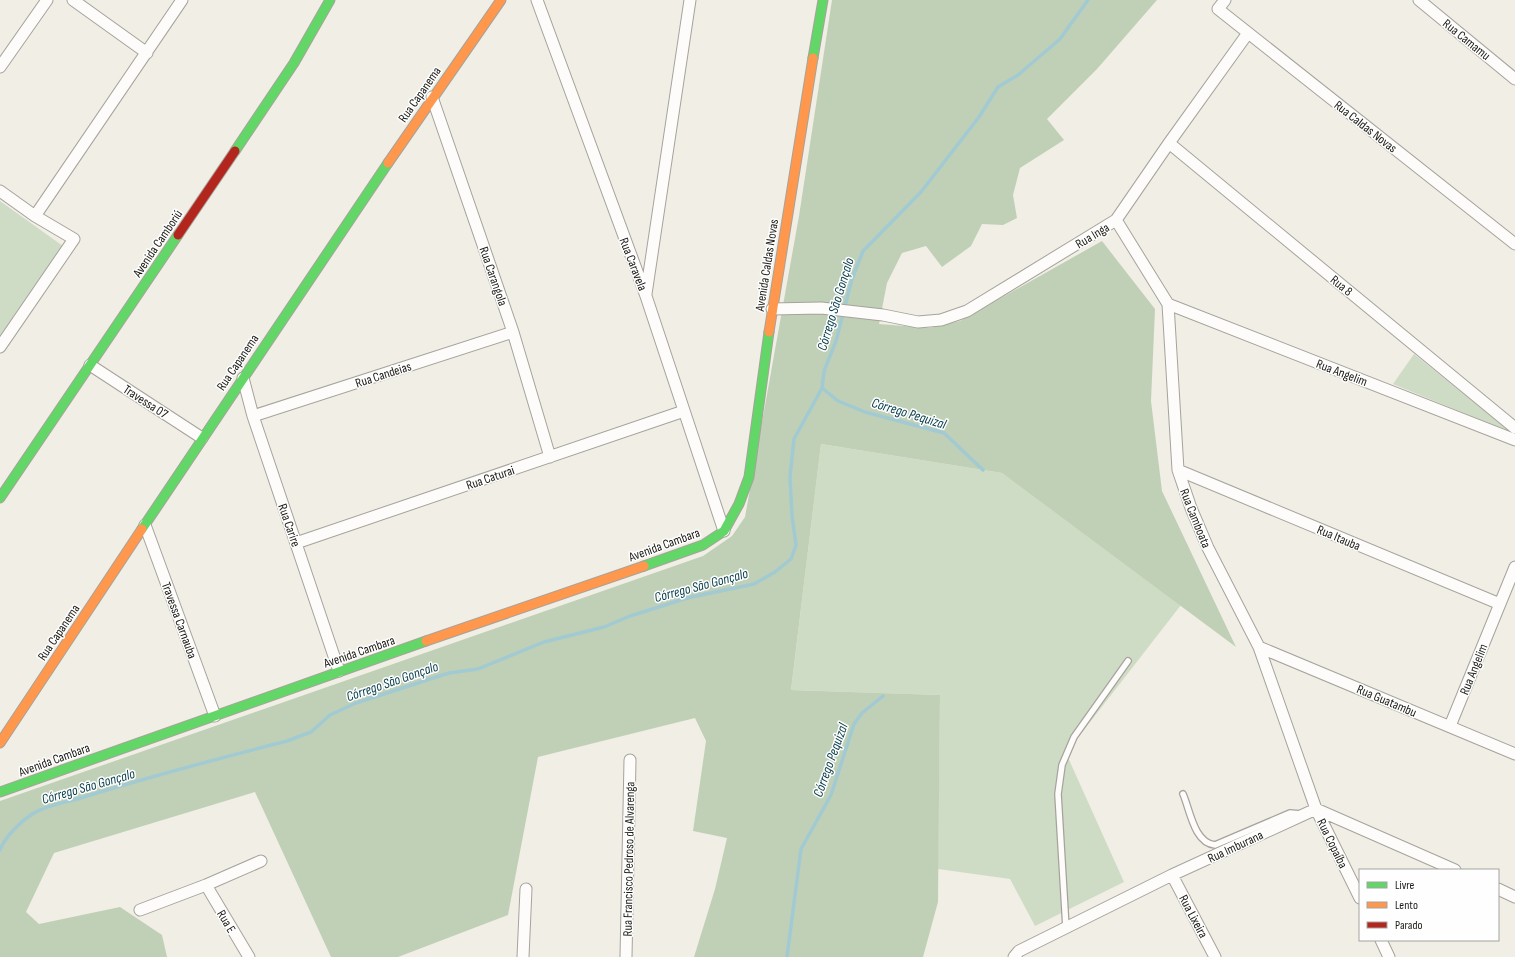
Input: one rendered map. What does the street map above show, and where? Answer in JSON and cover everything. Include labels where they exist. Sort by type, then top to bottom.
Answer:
[{"type":"street","points":[[0,67],[47,0]]},
{"type":"street","points":[[73,0],[146,53]]},
{"type":"street","points":[[35,216],[182,0]]},
{"type":"street","name":"Avenida Camboriú","points":[[0,498],[272,97],[294,63],[330,0]]},
{"type":"street","name":"Rua Capanema","points":[[0,743],[242,378],[432,97],[501,0]]},
{"type":"street","name":"Rua Caravela","points":[[537,0],[646,296],[724,531]]},
{"type":"street","points":[[646,296],[690,0]]},
{"type":"street","name":"Avenida Caldas Novas","points":[[724,531],[739,504],[748,476],[772,309],[823,0]]},
{"type":"street","name":"Rua Camamu","points":[[1419,0],[1515,79]]},
{"type":"street","name":"Rua Caldas Novas","points":[[1222,4],[1248,33],[1515,244]]},
{"type":"street","name":"Rua Inga","points":[[772,309],[821,308],[883,314],[918,322],[941,320],[967,311],[1116,220],[1248,33]]},
{"type":"street","name":"Rua Carangola","points":[[432,97],[513,332],[550,457]]},
{"type":"street","name":"Rua 8","points":[[1169,143],[1515,428]]},
{"type":"street","points":[[0,192],[35,216],[74,239],[0,346]]},
{"type":"street","name":"Rua Camboata","points":[[1116,220],[1168,304],[1178,470],[1191,508],[1208,548],[1259,647],[1316,809]]},
{"type":"street","name":"Rua Angelim","points":[[1168,304],[1515,440]]},
{"type":"street","name":"Rua Candeias","points":[[253,416],[513,332]]},
{"type":"street","name":"Travessa 07","points":[[90,365],[202,438]]},
{"type":"street","name":"Rua Carire","points":[[242,378],[253,416],[339,671]]},
{"type":"street","name":"Rua Caturai","points":[[296,543],[684,411]]},
{"type":"street","name":"Rua Itauba","points":[[1178,470],[1500,604]]},
{"type":"street","name":"Travessa Carnauba","points":[[145,525],[215,716]]},
{"type":"street","name":"Avenida Cambara","points":[[0,792],[339,671],[703,545],[724,531]]},
{"type":"street","name":"Rua Angelim","points":[[1450,726],[1515,567]]},
{"type":"street","name":"Rua Guatambu","points":[[1259,647],[1515,754]]},
{"type":"street","name":"Rua Francisco Pedroso de Alvarenga","points":[[626,957],[630,760]]},
{"type":"street","points":[[1316,809],[1452,869]]},
{"type":"street","name":"Rua Imburana","points":[[1017,954],[1172,875],[1316,809]]},
{"type":"street","name":"Rua Copaíba","points":[[1316,809],[1359,896]]},
{"type":"street","points":[[140,910],[206,885],[261,861]]},
{"type":"street","name":"Rua Lixeira","points":[[1172,875],[1215,957]]},
{"type":"street","name":"Rua E","points":[[206,885],[249,957]]},
{"type":"street","points":[[524,957],[526,889]]},
{"type":"street","points":[[1499,889],[1515,896]]},
{"type":"street","points":[[1381,941],[1389,957]]},
{"type":"lane","points":[[1066,928],[1058,794],[1062,765],[1074,738],[1128,661]]},
{"type":"lane","points":[[1183,794],[1200,838],[1208,844],[1215,845],[1290,813],[1304,815]]},
{"type":"green space","points":[[832,0],[1157,0],[1097,69],[1047,119],[1064,140],[1020,168],[1013,195],[1017,218],[1003,225],[982,224],[971,246],[942,267],[926,246],[902,253],[887,283],[879,324],[930,328],[960,321],[1102,241],[1155,309],[1151,401],[1162,491],[1236,647],[1002,473],[821,444],[791,690],[940,695],[938,902],[923,957],[694,957],[715,889],[727,838],[693,831],[706,741],[695,718],[538,757],[508,915],[398,957],[331,957],[255,792],[54,853],[26,912],[39,924],[120,907],[162,935],[167,957],[0,957],[0,801],[703,556],[732,536],[745,517],[799,216]]},
{"type":"green space","points":[[0,201],[63,246],[0,342]]},
{"type":"green space","points":[[1414,354],[1512,433],[1393,384]]},
{"type":"green space","points":[[821,444],[1002,473],[1181,605],[1066,753],[1124,882],[1035,926],[1010,879],[938,869],[940,695],[791,690]]},
{"type":"waterway","name":"Córrego São Gonçalo","points":[[0,850],[5,840],[18,825],[32,814],[45,808],[187,767],[287,741],[311,732],[330,715],[356,703],[449,673],[478,669],[544,642],[604,627],[630,616],[687,598],[754,584],[775,572],[791,559],[796,545],[792,516],[790,477],[794,439],[822,388],[824,371],[836,341],[852,279],[863,251],[921,192],[979,117],[998,87],[1018,75],[1060,39],[1088,0]]},
{"type":"waterway","name":"Córrego Pequizal","points":[[822,388],[838,401],[865,412],[944,433],[983,470]]},
{"type":"waterway","name":"Córrego Pequizal","points":[[787,957],[801,849],[831,795],[854,724],[862,713],[883,696]]},
{"type":"traffic: fast","points":[[235,151],[294,63],[330,0]]},
{"type":"traffic: fast","points":[[813,58],[823,0]]},
{"type":"traffic: fast","points":[[142,529],[388,163]]},
{"type":"traffic: fast","points":[[0,498],[178,235]]},
{"type":"traffic: fast","points":[[644,566],[703,545],[724,531],[739,504],[749,477],[769,332]]},
{"type":"traffic: fast","points":[[0,792],[426,641]]},
{"type":"traffic: slow","points":[[388,163],[501,0]]},
{"type":"traffic: slow","points":[[769,332],[813,58]]},
{"type":"traffic: slow","points":[[0,743],[142,529]]},
{"type":"traffic: slow","points":[[426,641],[644,566]]},
{"type":"traffic: jam","points":[[178,235],[235,151]]}]
